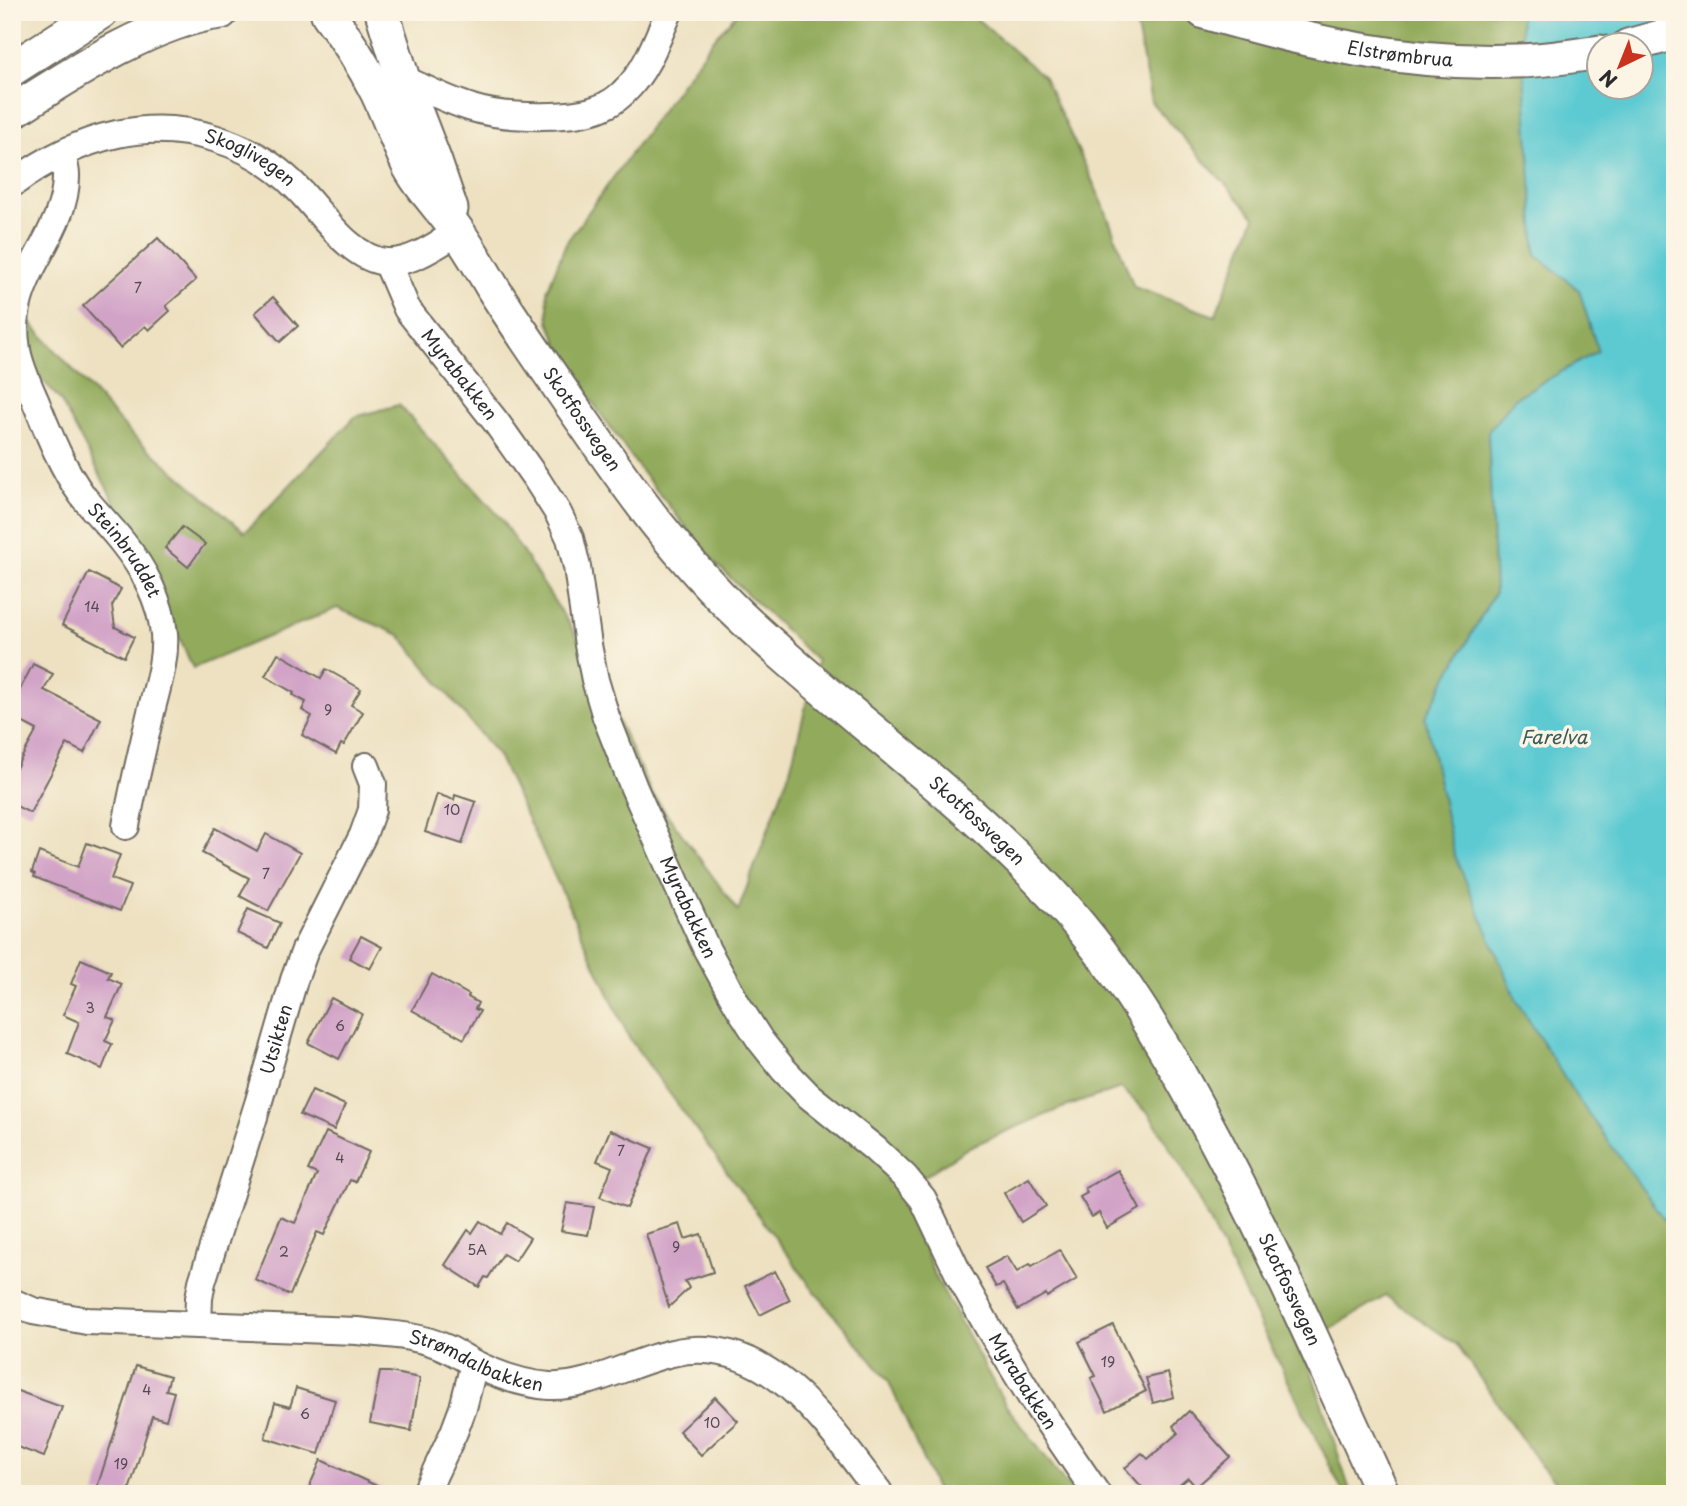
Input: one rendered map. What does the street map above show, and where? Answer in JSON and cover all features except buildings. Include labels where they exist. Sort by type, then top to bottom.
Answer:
[{"type":"main road","points":[[12,69],[101,12]]},
{"type":"main road","points":[[12,112],[114,51],[149,34],[178,22],[221,12]]},
{"type":"main road","name":"Skotfossvegen","points":[[382,12],[458,232]]},
{"type":"main road","name":"Elstrømbrua","points":[[1204,12],[1341,48],[1386,55],[1433,60],[1527,61],[1586,54]]},
{"type":"main road","name":"Skotfossvegen","points":[[324,13],[362,62],[412,172],[458,232],[496,293],[655,522],[735,611],[788,660],[967,810],[1020,861],[1063,905],[1105,957],[1173,1062],[1231,1168],[1261,1227],[1383,1494]]},
{"type":"main road","points":[[1656,38],[1675,33]]},
{"type":"street","points":[[403,79],[454,103],[499,114],[551,116],[593,110],[608,105],[636,80],[669,12]]},
{"type":"street","name":"Skoglivegen","points":[[12,184],[62,154],[118,134],[163,131],[209,136],[232,143],[273,167],[297,187],[353,248],[373,259],[387,262]]},
{"type":"street","name":"Steinbruddet","points":[[62,154],[66,186],[52,230],[22,290],[17,309],[18,352],[24,373],[62,463],[80,492],[138,563],[160,614],[164,633],[161,670],[126,826]]},
{"type":"street","points":[[387,262],[407,259],[458,232]]},
{"type":"street","name":"Myrabakken","points":[[387,262],[407,309],[496,422],[558,513],[577,567],[588,645],[606,717],[679,889],[707,950],[737,1004],[783,1069],[808,1095],[875,1149],[905,1177],[923,1199],[960,1277],[988,1327],[1031,1397],[1097,1494]]},
{"type":"street","name":"Utsikten","points":[[198,1324],[202,1282],[294,980],[305,950],[372,810],[373,784],[366,766]]},
{"type":"street","name":"Strømdalbakken","points":[[12,1302],[33,1311],[87,1321],[357,1331],[399,1336],[444,1347],[504,1377],[550,1386],[591,1380],[637,1363],[691,1349],[733,1354],[758,1365],[796,1393],[820,1417],[879,1492]]},
{"type":"street","points":[[425,1494],[454,1432],[474,1364]]},
{"type":"green space","points":[[738,12],[969,12],[1044,77],[1103,204],[1134,287],[1215,316],[1255,217],[1151,102],[1134,12],[1520,12],[1536,254],[1579,290],[1598,351],[1515,398],[1488,432],[1495,592],[1425,718],[1663,1216],[1675,1235],[1675,1494],[1567,1494],[1540,1465],[1457,1345],[1386,1296],[1303,1345],[1351,1494],[1344,1494],[1184,1171],[1149,1114],[1121,1088],[1062,1108],[969,1147],[905,1189],[933,1272],[1005,1404],[1074,1494],[938,1494],[889,1382],[812,1288],[629,1038],[498,756],[400,635],[337,608],[193,668],[131,533],[60,400],[12,344],[18,317],[30,322],[131,434],[245,532],[355,417],[399,405],[500,517],[582,644],[651,792],[738,911],[790,770],[817,661],[714,562],[641,471],[569,369],[549,322],[547,291],[566,243],[712,41]]},
{"type":"water","name":"Farelva","points":[[1520,12],[1675,12],[1675,1235],[1575,1095],[1517,1001],[1454,854],[1425,717],[1495,592],[1488,432],[1515,398],[1598,351],[1579,290],[1536,255]]}]
